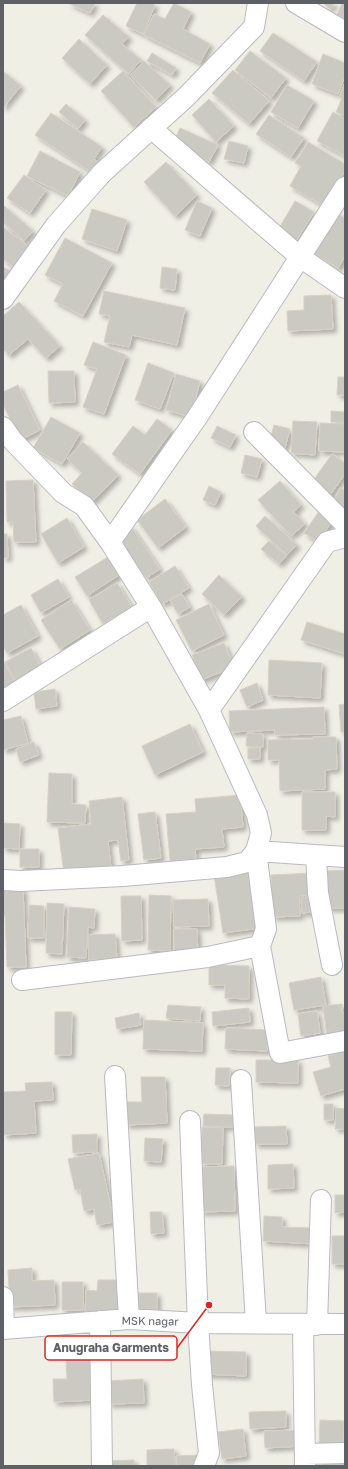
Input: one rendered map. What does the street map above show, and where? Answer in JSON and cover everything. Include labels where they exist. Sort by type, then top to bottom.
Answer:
[{"type":"street","points":[[3,299],[56,225],[102,173],[186,96],[254,27],[258,3]]},
{"type":"street","points":[[296,3],[345,32]]},
{"type":"street","points":[[151,128],[300,257],[345,288]]},
{"type":"street","points":[[110,542],[198,416],[345,187]]},
{"type":"street","points":[[254,432],[345,524]]},
{"type":"street","points":[[6,437],[63,493],[84,506],[110,542],[151,607],[209,710],[258,815],[261,833],[256,851],[266,929],[260,946],[280,1053],[345,1041]]},
{"type":"street","points":[[209,710],[327,542],[345,537]]},
{"type":"street","points":[[3,701],[151,607]]},
{"type":"street","points":[[256,851],[345,857]]},
{"type":"street","points":[[3,880],[21,881],[124,876],[227,868],[247,862],[256,851]]},
{"type":"street","points":[[316,855],[318,892],[332,965]]},
{"type":"street","points":[[22,980],[208,957],[260,946]]},
{"type":"street","points":[[115,1076],[129,1319]]},
{"type":"street","points":[[241,1080],[256,1323]]},
{"type":"street","points":[[190,1121],[198,1322],[202,1385],[209,1453],[204,1466]]},
{"type":"street","points":[[321,1200],[310,1325],[305,1460],[345,1453]]},
{"type":"street","points":[[3,1297],[3,1329]]},
{"type":"street","name":"MSK nagar","points":[[3,1329],[129,1319],[310,1325],[345,1324]]},
{"type":"street","points":[[100,1322],[102,1466]]},
{"type":"building","points":[[68,3],[95,3],[90,13]]},
{"type":"building","points":[[137,3],[150,3],[155,5],[143,34],[126,26]]},
{"type":"building","points":[[174,3],[191,12],[183,29],[210,44],[200,63],[144,35],[154,14],[165,19]]},
{"type":"building","points":[[323,3],[335,3],[330,9]]},
{"type":"building","points":[[342,3],[345,3],[345,18],[337,15]]},
{"type":"building","points":[[103,15],[129,37],[122,44],[141,60],[129,74],[85,35]]},
{"type":"building","points":[[273,33],[317,62],[304,81],[260,51]]},
{"type":"building","points":[[79,39],[107,65],[90,84],[62,58]]},
{"type":"building","points":[[250,51],[286,78],[271,98],[235,70]]},
{"type":"building","points":[[152,53],[176,68],[172,75],[147,61]]},
{"type":"building","points":[[323,54],[345,63],[345,76],[338,94],[312,84]]},
{"type":"building","points":[[144,61],[170,85],[156,100],[130,75]]},
{"type":"building","points":[[233,70],[269,101],[249,124],[212,93]]},
{"type":"building","points":[[3,71],[21,86],[3,108]]},
{"type":"building","points":[[123,71],[156,107],[134,127],[101,91]]},
{"type":"building","points":[[345,83],[345,116],[336,112],[342,98],[339,97]]},
{"type":"building","points":[[287,85],[314,101],[298,128],[271,112]]},
{"type":"building","points":[[209,99],[234,126],[216,142],[192,115]]},
{"type":"building","points":[[66,104],[85,120],[78,129],[59,112]]},
{"type":"building","points":[[333,112],[345,119],[345,156],[317,141]]},
{"type":"building","points":[[51,113],[102,147],[94,159],[104,166],[97,176],[35,135]]},
{"type":"building","points":[[269,115],[304,138],[291,157],[256,134]]},
{"type":"building","points":[[180,128],[218,145],[209,162],[173,143]]},
{"type":"building","points":[[229,141],[248,146],[244,163],[224,159]]},
{"type":"building","points":[[308,142],[345,164],[345,171],[324,206],[290,186],[301,166],[295,163]]},
{"type":"building","points":[[40,151],[80,172],[68,196],[27,176]]},
{"type":"building","points":[[166,162],[197,195],[175,216],[144,182]]},
{"type":"building","points":[[24,175],[46,190],[30,213],[7,198]]},
{"type":"building","points":[[197,201],[212,208],[200,236],[185,230]]},
{"type":"building","points":[[295,201],[314,212],[296,241],[278,230]]},
{"type":"building","points":[[3,205],[33,231],[24,241],[3,222]]},
{"type":"building","points":[[92,209],[127,220],[117,251],[82,239]]},
{"type":"building","points":[[333,211],[345,218],[345,256],[338,268],[311,252]]},
{"type":"building","points":[[3,227],[32,249],[17,270],[3,259]]},
{"type":"building","points":[[65,238],[112,263],[83,316],[54,301],[63,284],[45,275]]},
{"type":"building","points":[[3,267],[12,272],[3,289]]},
{"type":"building","points":[[162,267],[177,269],[175,290],[160,288]]},
{"type":"building","points":[[104,291],[185,308],[177,345],[132,335],[129,347],[104,342],[110,316],[99,314]]},
{"type":"building","points":[[331,295],[333,329],[288,331],[287,311],[304,310],[304,296]]},
{"type":"building","points":[[19,302],[60,346],[46,358],[28,339],[9,355],[3,349],[3,316]]},
{"type":"building","points":[[93,342],[126,355],[104,414],[83,407],[97,369],[84,365]]},
{"type":"building","points":[[148,363],[174,373],[160,409],[135,400]]},
{"type":"building","points":[[48,371],[74,371],[75,402],[49,403]]},
{"type":"building","points":[[176,374],[200,381],[191,417],[166,410]]},
{"type":"building","points":[[338,377],[345,377],[345,395],[337,395]]},
{"type":"building","points":[[18,385],[40,430],[20,440],[3,404],[3,392]]},
{"type":"building","points":[[331,411],[345,412],[345,422],[331,422]]},
{"type":"building","points":[[51,417],[80,433],[62,464],[33,448]]},
{"type":"building","points":[[157,419],[172,430],[140,474],[112,454],[133,426],[145,435]]},
{"type":"building","points":[[293,421],[317,422],[315,455],[291,453]]},
{"type":"building","points":[[320,423],[345,424],[345,452],[319,451]]},
{"type":"building","points":[[274,425],[290,429],[285,448],[269,443]]},
{"type":"building","points":[[217,426],[236,435],[230,447],[211,438]]},
{"type":"building","points":[[83,442],[118,475],[92,502],[72,484],[82,473],[67,459]]},
{"type":"building","points":[[332,454],[345,463],[345,474],[328,498],[310,485]]},
{"type":"building","points":[[245,455],[262,459],[257,477],[241,473]]},
{"type":"building","points":[[33,480],[36,542],[14,542],[13,522],[7,522],[6,481]]},
{"type":"building","points":[[280,481],[301,505],[294,512],[305,524],[291,536],[258,500]]},
{"type":"building","points":[[209,486],[221,492],[215,505],[203,500]]},
{"type":"building","points":[[340,488],[345,490],[345,513],[331,507]]},
{"type":"building","points":[[165,499],[186,527],[158,548],[137,520]]},
{"type":"building","points":[[320,510],[333,520],[318,542],[304,533]]},
{"type":"building","points":[[265,516],[297,545],[287,555],[256,526]]},
{"type":"building","points":[[67,518],[84,547],[58,563],[41,534]]},
{"type":"building","points":[[131,526],[160,569],[146,578],[117,536]]},
{"type":"building","points":[[3,534],[7,534],[8,558],[3,558]]},
{"type":"building","points":[[269,541],[287,556],[279,564],[261,549]]},
{"type":"building","points":[[108,557],[119,575],[87,596],[75,577]]},
{"type":"building","points":[[175,566],[189,588],[162,604],[149,582]]},
{"type":"building","points":[[219,575],[242,597],[224,615],[202,594]]},
{"type":"building","points":[[58,579],[69,597],[41,613],[31,595]]},
{"type":"building","points":[[117,583],[132,607],[103,624],[89,600]]},
{"type":"building","points":[[182,594],[190,607],[178,614],[170,600]]},
{"type":"building","points":[[71,600],[90,630],[60,649],[41,620]]},
{"type":"building","points":[[209,604],[224,635],[192,651],[176,620]]},
{"type":"building","points":[[21,605],[38,636],[7,653],[3,645],[3,615]]},
{"type":"building","points":[[307,622],[345,634],[345,654],[301,640]]},
{"type":"building","points":[[224,643],[234,667],[201,680],[192,655]]},
{"type":"building","points":[[31,648],[41,667],[16,681],[5,662]]},
{"type":"building","points":[[3,660],[17,686],[3,693]]},
{"type":"building","points":[[269,660],[322,663],[320,698],[268,695]]},
{"type":"building","points":[[257,683],[263,700],[247,707],[240,690]]},
{"type":"building","points":[[55,689],[57,706],[36,709],[34,692]]},
{"type":"building","points":[[345,704],[345,732],[341,732],[339,705]]},
{"type":"building","points":[[324,707],[325,734],[275,735],[275,730],[230,732],[229,711]]},
{"type":"building","points":[[21,716],[28,743],[3,750],[3,720]]},
{"type":"building","points":[[190,724],[203,752],[155,775],[142,746]]},
{"type":"building","points":[[247,733],[263,734],[263,747],[246,746]]},
{"type":"building","points":[[313,737],[336,737],[337,769],[325,770],[325,789],[280,791],[279,760],[268,760],[268,740],[313,739]]},
{"type":"building","points":[[34,742],[39,755],[20,762],[16,749]]},
{"type":"building","points":[[248,748],[260,748],[260,759],[248,759]]},
{"type":"building","points":[[49,773],[72,774],[72,804],[86,805],[85,823],[47,822]]},
{"type":"building","points":[[302,792],[335,792],[335,817],[326,816],[326,830],[302,830]]},
{"type":"building","points":[[240,795],[243,827],[222,829],[224,847],[195,849],[196,859],[170,861],[166,814],[196,812],[195,799]]},
{"type":"building","points":[[122,797],[129,860],[121,861],[118,840],[108,841],[111,868],[64,874],[58,828],[91,824],[89,801]]},
{"type":"building","points":[[155,812],[161,858],[144,860],[138,814]]},
{"type":"building","points":[[3,823],[20,824],[19,849],[3,848]]},
{"type":"building","points":[[20,849],[39,849],[39,867],[20,867]]},
{"type":"building","points":[[250,869],[260,928],[223,933],[214,875]]},
{"type":"building","points":[[345,870],[345,908],[327,908],[326,871]]},
{"type":"building","points":[[311,873],[312,895],[299,896],[300,916],[273,917],[271,875]]},
{"type":"building","points":[[23,888],[26,967],[7,967],[5,915],[3,915],[3,889]]},
{"type":"building","points":[[149,895],[171,896],[170,951],[148,950]]},
{"type":"building","points":[[121,896],[141,896],[142,940],[122,941]]},
{"type":"building","points":[[316,896],[317,911],[302,913],[301,898]]},
{"type":"building","points":[[208,899],[209,926],[174,927],[173,900]]},
{"type":"building","points":[[47,903],[64,904],[62,954],[46,953]]},
{"type":"building","points":[[29,905],[44,906],[44,938],[28,938]]},
{"type":"building","points":[[69,907],[95,909],[94,928],[88,927],[86,958],[67,957]]},
{"type":"building","points":[[174,929],[197,929],[198,956],[174,956]]},
{"type":"building","points":[[115,934],[117,959],[89,960],[88,935]]},
{"type":"building","points":[[209,965],[249,966],[249,999],[225,998],[225,985],[209,985]]},
{"type":"building","points":[[321,977],[326,1005],[294,1010],[289,983]]},
{"type":"building","points":[[342,1004],[342,1013],[345,1012],[345,1035],[327,1037],[323,1006]]},
{"type":"building","points":[[168,1005],[201,1007],[200,1021],[166,1018]]},
{"type":"building","points":[[249,1008],[250,1022],[213,1026],[212,1012]]},
{"type":"building","points":[[317,1011],[320,1033],[301,1036],[298,1014]]},
{"type":"building","points":[[55,1012],[72,1012],[71,1055],[55,1055]]},
{"type":"building","points":[[139,1013],[141,1025],[117,1029],[115,1018]]},
{"type":"building","points":[[144,1020],[203,1023],[202,1051],[143,1049]]},
{"type":"building","points":[[226,1028],[268,1030],[267,1051],[225,1049]]},
{"type":"building","points":[[345,1051],[345,1089],[321,1096],[313,1072],[331,1067],[328,1056]]},
{"type":"building","points":[[256,1060],[298,1060],[298,1083],[256,1082]]},
{"type":"building","points":[[216,1068],[230,1068],[229,1086],[215,1085]]},
{"type":"building","points":[[141,1077],[165,1077],[167,1123],[126,1125],[125,1102],[142,1102]]},
{"type":"building","points":[[52,1082],[53,1100],[34,1101],[36,1133],[4,1135],[3,1092],[26,1091],[25,1083]]},
{"type":"building","points":[[324,1104],[333,1104],[333,1120],[324,1120]]},
{"type":"building","points":[[336,1108],[345,1109],[345,1129],[335,1129]]},
{"type":"building","points":[[204,1114],[234,1115],[233,1127],[203,1126]]},
{"type":"building","points":[[286,1126],[287,1144],[255,1144],[254,1127]]},
{"type":"building","points":[[202,1127],[223,1128],[222,1164],[201,1164]]},
{"type":"building","points":[[97,1134],[97,1152],[73,1153],[72,1135]]},
{"type":"building","points":[[145,1138],[163,1139],[161,1162],[144,1161]]},
{"type":"building","points":[[99,1153],[114,1222],[97,1225],[94,1209],[84,1211],[80,1189],[75,1190],[68,1159]]},
{"type":"building","points":[[293,1164],[294,1188],[268,1189],[268,1165]]},
{"type":"building","points":[[234,1166],[235,1211],[201,1212],[200,1167]]},
{"type":"building","points":[[335,1195],[345,1195],[345,1212],[335,1213]]},
{"type":"building","points":[[150,1212],[162,1212],[164,1233],[151,1234]]},
{"type":"building","points":[[264,1216],[282,1217],[282,1227],[315,1228],[314,1244],[263,1241]]},
{"type":"building","points":[[332,1236],[345,1236],[345,1264],[332,1264]]},
{"type":"building","points":[[32,1268],[32,1281],[54,1280],[55,1305],[10,1307],[8,1270]]},
{"type":"building","points":[[98,1280],[119,1280],[118,1317],[85,1316],[86,1290],[97,1291]]},
{"type":"building","points":[[62,1282],[83,1282],[83,1310],[62,1310]]},
{"type":"building","points":[[136,1293],[157,1293],[157,1312],[136,1312]]},
{"type":"building","points":[[205,1351],[246,1352],[246,1376],[204,1374]]},
{"type":"building","points":[[92,1359],[94,1400],[54,1402],[53,1379],[67,1379],[66,1360]]},
{"type":"building","points":[[143,1379],[144,1403],[109,1404],[108,1381]]},
{"type":"building","points":[[286,1411],[286,1427],[250,1429],[249,1412]]},
{"type":"building","points":[[320,1420],[344,1421],[343,1446],[319,1445]]},
{"type":"building","points":[[243,1429],[246,1456],[222,1459],[218,1432]]},
{"type":"building","points":[[301,1430],[302,1446],[265,1448],[264,1431]]},
{"type":"building","points":[[174,1449],[175,1466],[147,1466],[147,1450]]},
{"type":"building","points":[[200,1455],[201,1466],[177,1466],[176,1456]]},
{"type":"building","points":[[345,1456],[345,1466],[323,1466],[322,1457]]},
{"type":"building","points":[[134,1460],[134,1466],[108,1466],[108,1461]]},
{"type":"place","name":"Anugraha Garments","points":[[209,1305]]}]
